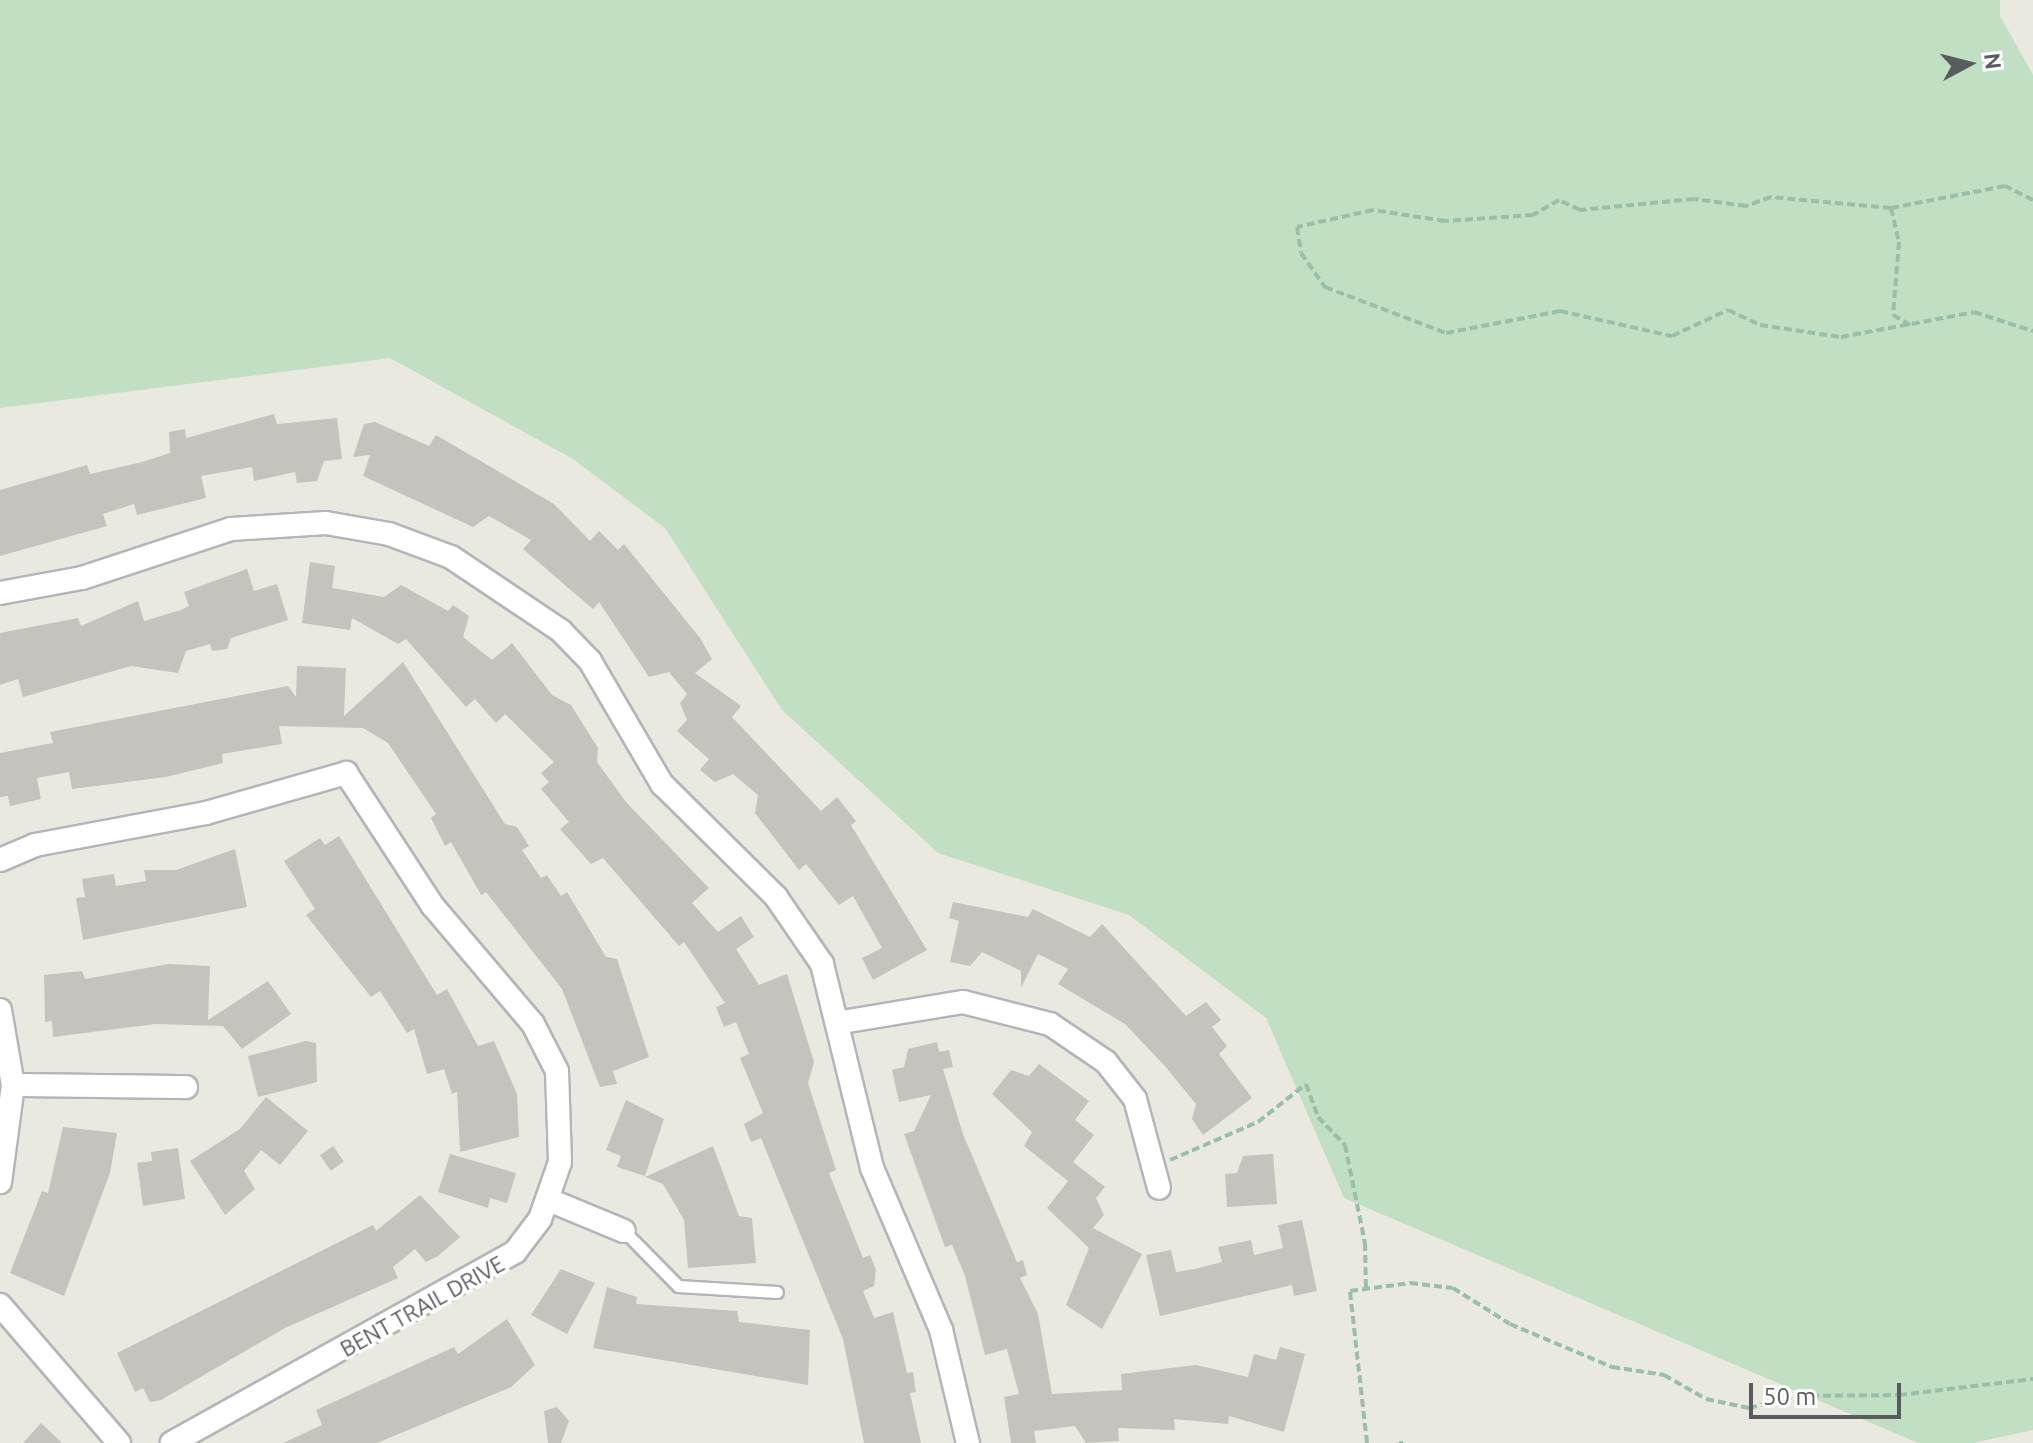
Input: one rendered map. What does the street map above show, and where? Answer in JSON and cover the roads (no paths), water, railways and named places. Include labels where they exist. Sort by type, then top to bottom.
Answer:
[{"type":"street","points":[[0,593],[278,523],[363,528],[467,565],[561,631],[590,661],[662,784],[800,926],[842,1022],[872,1168],[941,1330],[968,1443]]},
{"type":"street","name":"BENT TRAIL DRIVE","points":[[0,860],[35,845],[206,813],[346,773],[432,905],[551,1054],[563,1143],[549,1200],[499,1266],[172,1443]]},
{"type":"street","points":[[842,1022],[963,1002],[1050,1024],[1122,1079],[1145,1120],[1157,1163],[1159,1188]]},
{"type":"street","points":[[0,1010],[13,1085],[0,1182]]},
{"type":"street","points":[[13,1085],[186,1087]]},
{"type":"street","points":[[549,1200],[624,1231]]},
{"type":"street","points":[[0,1305],[119,1443]]},
{"type":"lane","points":[[624,1231],[678,1286],[777,1292]]}]
